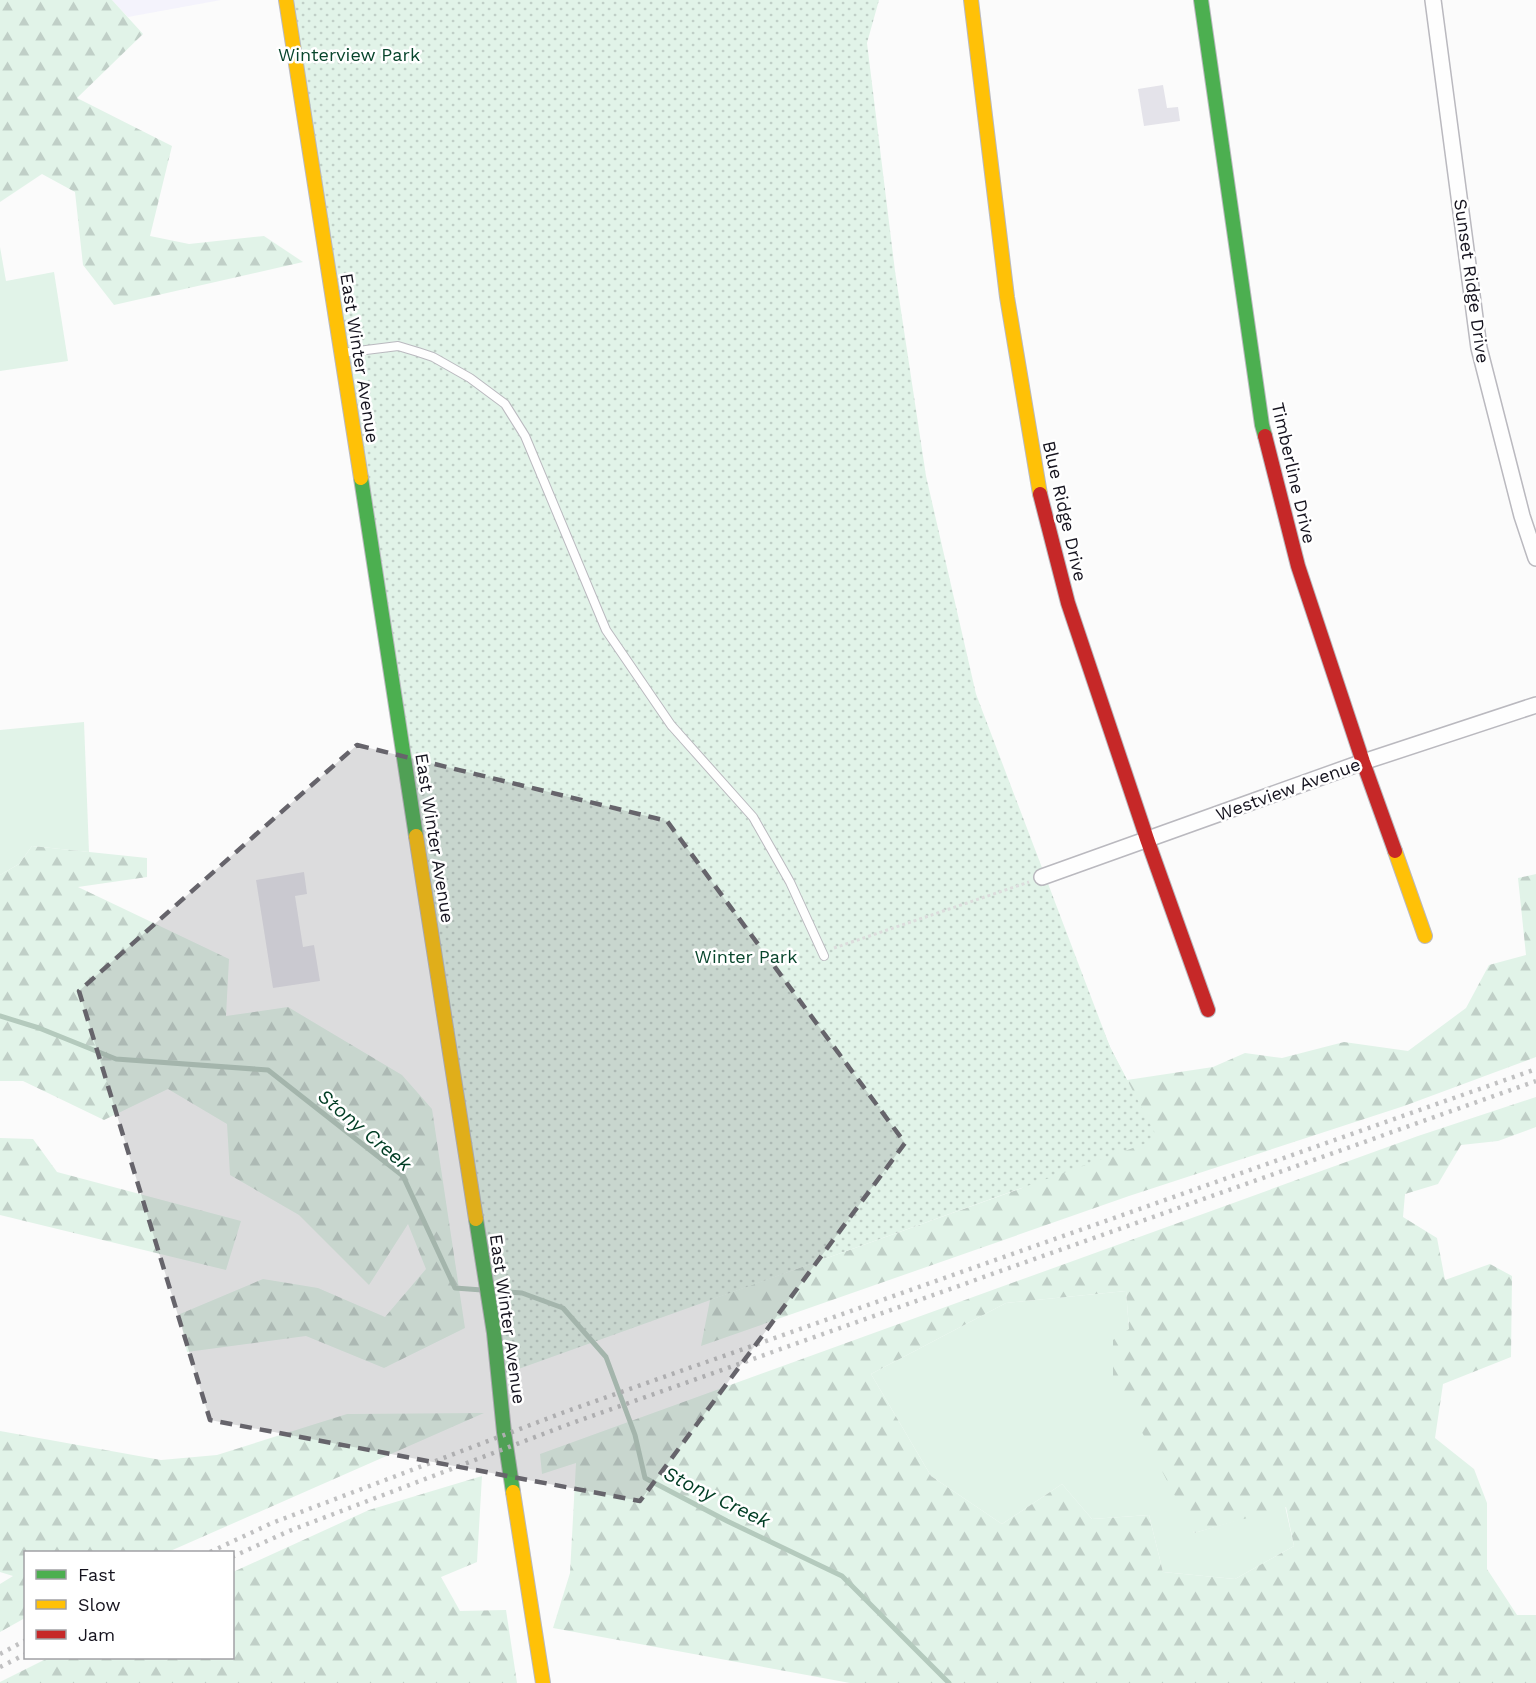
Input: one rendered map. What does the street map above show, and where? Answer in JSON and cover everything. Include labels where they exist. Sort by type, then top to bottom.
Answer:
[{"type":"street","name":"East Winter Avenue","points":[[286,0],[494,1333],[504,1432],[543,1683]]},
{"type":"street","name":"Blue Ridge Drive","points":[[971,0],[1007,297],[1037,484],[1068,603],[1147,839],[1208,1010]]},
{"type":"street","name":"Timberline Drive","points":[[1200,0],[1262,425],[1298,566],[1363,762],[1425,936]]},
{"type":"street","name":"Sunset Ridge Drive","points":[[1433,0],[1479,348],[1522,516],[1536,558]]},
{"type":"street","name":"Westview Avenue","points":[[1042,877],[1363,762],[1536,705]]},
{"type":"lane","points":[[341,353],[398,346],[418,352],[433,357],[474,380],[505,404],[525,436],[606,630],[671,725],[753,817],[790,882],[824,956]]},
{"type":"path","points":[[824,956],[832,948],[1042,877]]},
{"type":"highlighted area","points":[[357,745],[667,821],[905,1143],[640,1501],[210,1420],[79,991]]},
{"type":"shaded area","points":[[112,0],[221,0],[128,17]]},
{"type":"green space","points":[[0,0],[112,0],[143,34],[77,98],[172,146],[150,236],[189,244],[264,236],[303,262],[114,305],[83,265],[75,192],[42,174],[0,202]]},
{"type":"green space","name":"Winter Park","points":[[286,0],[879,0],[867,43],[895,271],[926,476],[976,694],[1110,1047],[1158,1139],[499,1376]]},
{"type":"green space","points":[[0,247],[6,281],[54,272],[68,361],[0,371]]},
{"type":"green space","points":[[84,722],[89,852],[32,846],[19,864],[0,875],[0,730]]},
{"type":"green space","points":[[32,846],[147,858],[147,877],[78,887],[229,959],[226,1016],[288,1007],[402,1075],[432,1109],[465,1328],[384,1368],[306,1336],[187,1352],[180,1314],[263,1279],[318,1288],[385,1317],[426,1269],[408,1224],[369,1285],[299,1215],[230,1175],[227,1124],[168,1089],[104,1120],[23,1081],[0,1081],[0,875],[19,864]]},
{"type":"green space","points":[[1536,874],[1536,1057],[1404,1106],[1129,1196],[701,1346],[710,1300],[1022,1188],[1102,1027],[1127,1080],[1213,1067],[1245,1053],[1282,1058],[1344,1042],[1408,1051],[1466,1008],[1489,965],[1526,955],[1518,878]]},
{"type":"green space","points":[[1536,1097],[1536,1127],[1498,1141],[1461,1145],[1438,1184],[1405,1194],[1403,1217],[1437,1238],[1445,1280],[1490,1264],[1512,1276],[1511,1357],[1443,1384],[1435,1438],[1474,1469],[1487,1503],[1487,1569],[1517,1615],[1536,1615],[1536,1683],[850,1683],[553,1628],[570,1573],[576,1463],[542,1474],[540,1454],[1418,1136]],"holes":[[[1126,1291],[1129,1329],[1113,1340],[1113,1376],[1194,1533],[1286,1507],[1294,1546],[1235,1579],[1163,1572],[1149,1515],[1092,1519],[1062,1484],[1002,1524],[931,1476],[871,1374],[1006,1303]]]},
{"type":"green space","points":[[0,1138],[33,1139],[57,1172],[241,1221],[226,1270],[0,1215]]},
{"type":"green space","points":[[1126,1291],[1129,1329],[1194,1533],[1285,1506],[1294,1546],[1235,1579],[1163,1572],[1149,1515],[1092,1519],[1062,1484],[1002,1524],[931,1476],[871,1374],[1006,1303]]},
{"type":"green space","points":[[484,1413],[170,1551],[24,1551],[24,1619],[0,1632],[0,1584],[13,1576],[0,1572],[0,1431],[161,1460],[217,1455],[347,1414]]},
{"type":"green space","points":[[482,1476],[477,1562],[441,1577],[460,1611],[506,1610],[517,1683],[0,1683],[46,1659],[234,1659],[234,1572],[369,1510]]},
{"type":"building","points":[[1163,85],[1167,108],[1178,107],[1180,121],[1144,126],[1138,89]]},
{"type":"building","points":[[304,872],[307,894],[295,896],[303,947],[314,945],[320,981],[273,988],[256,880]]},
{"type":"waterway","name":"Stony Creek","points":[[0,1016],[39,1028],[116,1059],[268,1070],[403,1176],[455,1288],[482,1290]]},
{"type":"waterway","name":"Stony Creek","points":[[491,1291],[522,1293],[563,1308],[606,1357],[635,1435],[645,1478],[727,1521],[842,1576],[949,1683]]},
{"type":"railway","points":[[212,1551],[272,1523],[562,1413],[1536,1069]]},
{"type":"railway","points":[[234,1556],[289,1531],[564,1426],[1536,1081]]},
{"type":"railway","points":[[0,1654],[24,1641]]},
{"type":"railway","points":[[0,1667],[24,1655]]},
{"type":"traffic: fast","points":[[1201,0],[1265,436]]},
{"type":"traffic: fast","points":[[361,478],[416,836]]},
{"type":"traffic: fast","points":[[476,1219],[494,1333],[504,1432],[513,1492]]},
{"type":"traffic: slow","points":[[286,0],[361,478]]},
{"type":"traffic: slow","points":[[971,0],[1007,297],[1040,494]]},
{"type":"traffic: slow","points":[[416,836],[476,1219]]},
{"type":"traffic: slow","points":[[1395,851],[1425,936]]},
{"type":"traffic: slow","points":[[513,1492],[543,1683]]},
{"type":"traffic: jam","points":[[1265,436],[1298,566],[1395,851]]},
{"type":"traffic: jam","points":[[1040,494],[1068,603],[1147,839],[1208,1010]]},
{"type":"park label","name":"Winterview Park","points":[[349,54]]}]
